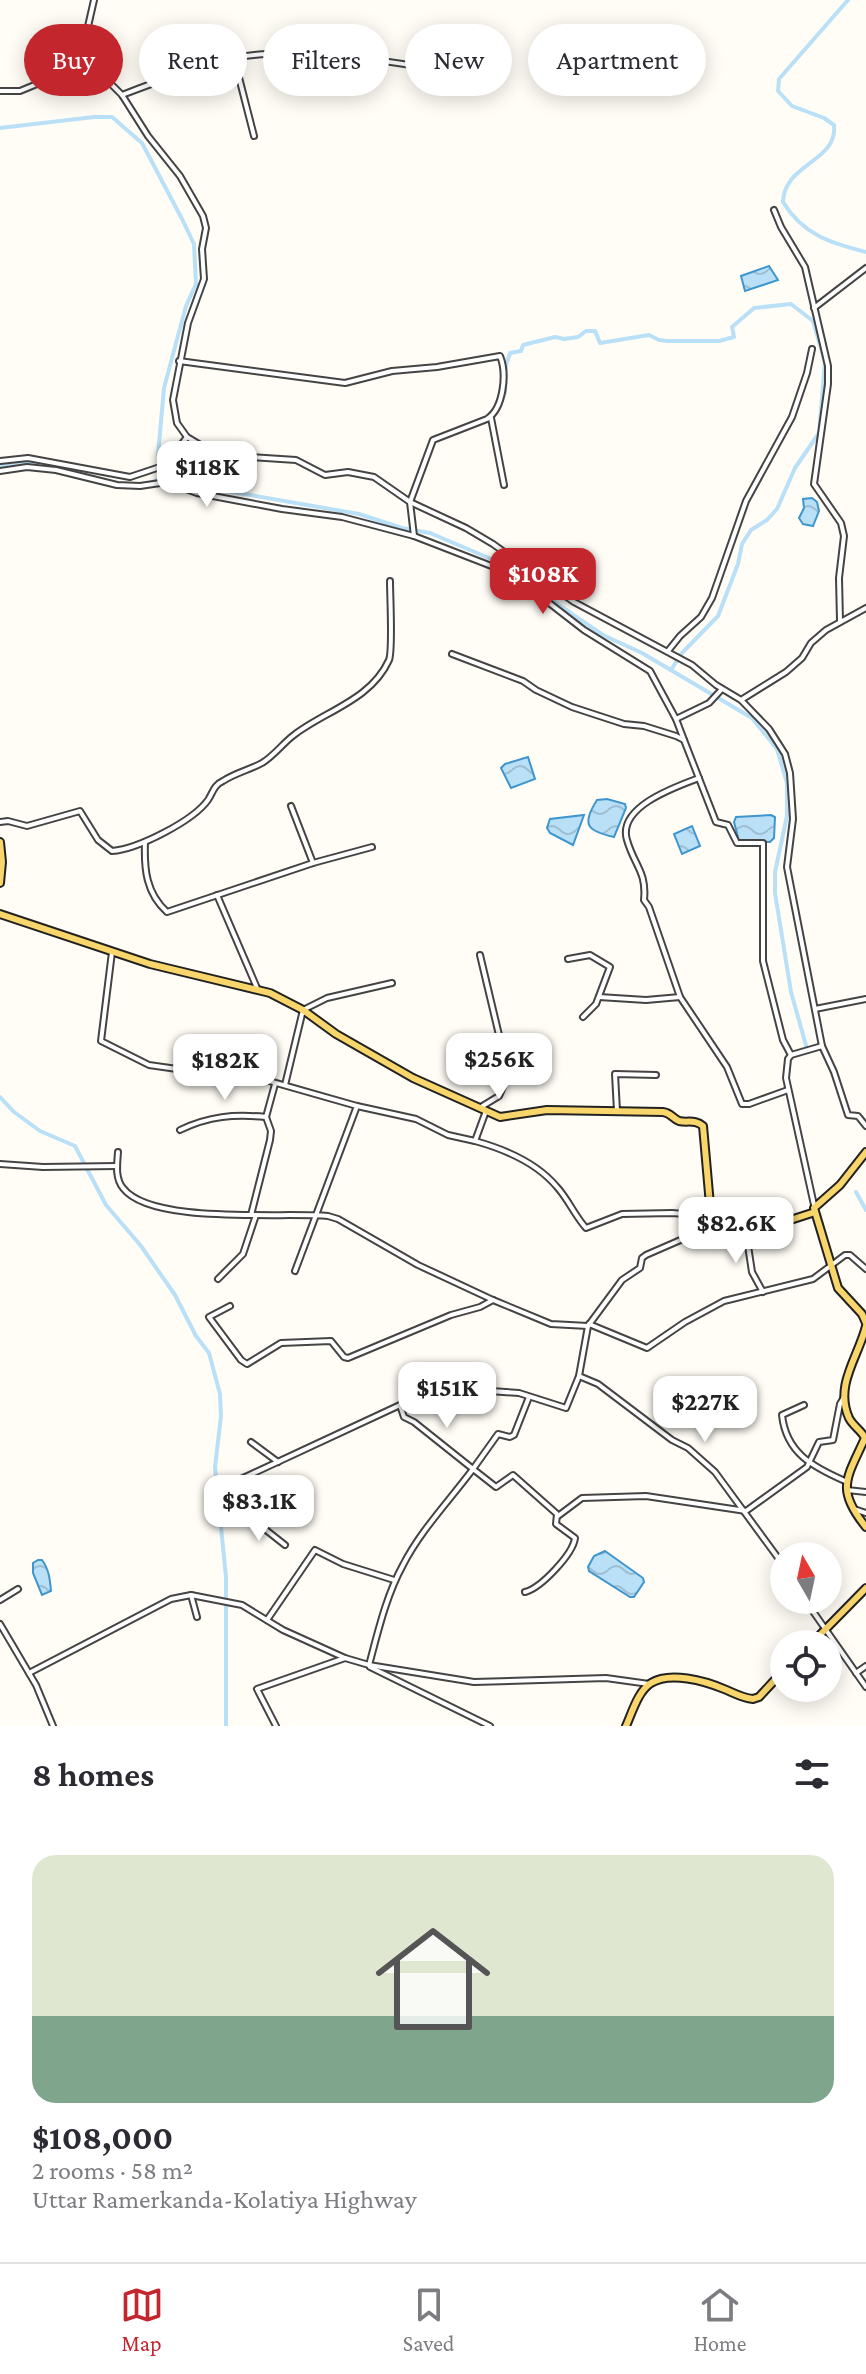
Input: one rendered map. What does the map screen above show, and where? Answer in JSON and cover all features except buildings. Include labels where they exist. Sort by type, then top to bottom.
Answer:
[{"type":"main road","points":[[0,842],[0,883]]},
{"type":"main road","points":[[0,914],[150,964],[257,988],[303,1010],[346,1040],[413,1078],[500,1117],[547,1110],[617,1111],[669,1113],[678,1120],[697,1121],[703,1126],[711,1216],[715,1225],[790,1222],[814,1209],[840,1185],[866,1154]]},
{"type":"main road","points":[[814,1209],[838,1288],[862,1314],[866,1324],[850,1366],[846,1395],[850,1421],[865,1438],[845,1485],[854,1509],[866,1527]]},
{"type":"main road","points":[[827,1629],[866,1588]]},
{"type":"main road","points":[[626,1726],[649,1684],[672,1678],[689,1680],[753,1699],[770,1685]]},
{"type":"street","points":[[89,24],[94,0]]},
{"type":"street","points":[[247,57],[274,54],[405,64]]},
{"type":"street","points":[[0,91],[24,89]]},
{"type":"street","points":[[123,96],[148,136],[180,176],[206,223],[202,249],[204,279],[188,323],[173,404],[177,423],[187,437],[217,455],[296,460],[325,475],[348,472],[374,477],[410,502],[493,544],[574,602],[681,659],[741,700],[769,729],[785,754],[790,773],[793,819],[787,867],[822,1046],[848,1115],[858,1116],[866,1126]]},
{"type":"street","points":[[244,96],[254,136]]},
{"type":"street","points":[[774,210],[805,267],[828,366],[814,484],[841,523],[844,536],[839,578],[840,621]]},
{"type":"street","points":[[814,308],[866,268]]},
{"type":"street","points":[[669,652],[680,636],[701,617],[712,598],[731,537],[750,492],[792,417],[812,349]]},
{"type":"street","points":[[179,361],[345,383],[392,371],[500,356],[504,365],[501,398],[491,418],[504,485]]},
{"type":"street","points":[[414,535],[410,502],[433,440],[491,418]]},
{"type":"street","points":[[0,461],[28,458],[130,477],[166,465],[187,437]]},
{"type":"street","points":[[0,471],[27,467],[56,470],[117,485],[167,482],[197,493],[352,519],[414,535],[494,567],[535,592],[584,630],[650,671],[676,719],[716,822],[728,825],[737,843],[763,843],[763,961],[783,1040],[791,1055]]},
{"type":"street","points":[[0,822],[27,826],[80,811],[106,848],[121,850],[145,842],[192,813],[208,800],[216,785],[223,780],[264,762],[302,729],[362,694],[390,658],[390,581]]},
{"type":"street","points":[[741,700],[786,672],[802,658],[811,643],[840,621],[865,610]]},
{"type":"street","points":[[452,654],[523,681],[572,707],[684,740]]},
{"type":"street","points":[[676,719],[709,703],[722,689]]},
{"type":"street","points":[[699,778],[639,808],[630,817],[626,838],[644,877],[644,900],[680,997],[727,1067],[742,1104],[788,1090]]},
{"type":"street","points":[[291,806],[313,863]]},
{"type":"street","points":[[145,842],[147,881],[164,911],[372,847]]},
{"type":"street","points":[[217,895],[257,988]]},
{"type":"street","points":[[112,952],[101,1041],[149,1065],[226,1076],[248,1075],[416,1119],[448,1135],[515,1155],[555,1184],[584,1228],[622,1214],[711,1216]]},
{"type":"street","points":[[475,1141],[483,1109],[499,1096],[506,1080],[480,955]]},
{"type":"street","points":[[568,959],[590,955],[610,966],[599,997],[583,1017]]},
{"type":"street","points":[[285,1085],[303,1010],[327,998],[392,983]]},
{"type":"street","points":[[599,997],[646,1000],[680,997]]},
{"type":"street","points":[[815,1009],[866,999]]},
{"type":"street","points":[[814,1209],[786,1078],[791,1055],[822,1046]]},
{"type":"street","points":[[617,1111],[615,1074],[656,1075]]},
{"type":"street","points":[[218,1279],[243,1254],[270,1140],[271,1131],[266,1117],[275,1084]]},
{"type":"street","points":[[295,1271],[357,1106]]},
{"type":"street","points":[[180,1130],[211,1118],[239,1115],[266,1117]]},
{"type":"street","points":[[118,1152],[114,1165],[123,1188],[152,1205],[176,1211],[318,1215],[338,1219],[418,1265],[493,1300],[551,1324],[588,1325],[647,1348],[724,1301],[737,1295],[763,1292],[813,1279],[845,1255],[850,1255],[866,1269]]},
{"type":"street","points":[[0,1164],[43,1167],[114,1165]]},
{"type":"street","points":[[285,1545],[261,1526],[244,1520],[234,1508],[236,1488],[241,1479],[400,1405],[461,1389],[512,1393],[566,1408],[579,1376],[588,1325],[622,1280],[640,1268],[642,1258],[715,1225]]},
{"type":"street","points":[[745,1226],[751,1267],[763,1292]]},
{"type":"street","points":[[230,1306],[209,1317],[247,1364],[281,1343],[300,1341],[331,1341],[348,1358],[493,1300]]},
{"type":"street","points":[[579,1376],[598,1384],[672,1440],[688,1448],[715,1472],[770,1546]]},
{"type":"street","points":[[525,1592],[540,1587],[575,1543],[575,1538],[556,1524],[558,1516],[582,1498],[653,1496],[746,1511],[810,1463],[819,1442],[833,1440],[840,1404],[846,1395]]},
{"type":"street","points":[[367,1665],[395,1581],[417,1540],[498,1434],[514,1435],[529,1397]]},
{"type":"street","points":[[400,1405],[404,1417],[496,1487],[513,1475],[558,1516]]},
{"type":"street","points":[[804,1405],[782,1415],[790,1445],[803,1460],[845,1485],[866,1492]]},
{"type":"street","points":[[251,1442],[278,1462]]},
{"type":"street","points":[[854,1509],[866,1513]]},
{"type":"street","points":[[267,1620],[315,1550],[343,1564],[395,1581]]},
{"type":"street","points":[[0,1600],[18,1589]]},
{"type":"street","points":[[191,1595],[197,1617]]},
{"type":"street","points":[[29,1673],[171,1599],[191,1595],[242,1605],[283,1630],[367,1665],[474,1682],[606,1678],[649,1684]]},
{"type":"street","points":[[816,1614],[866,1687]]},
{"type":"street","points":[[1,1628],[29,1673],[53,1726]]},
{"type":"street","points":[[276,1726],[257,1689],[345,1658]]},
{"type":"street","points":[[367,1665],[490,1726]]},
{"type":"street","points":[[856,1673],[866,1666]]},
{"type":"water","points":[[769,266],[778,280],[745,291],[741,276]]},
{"type":"water","points":[[812,498],[817,502],[819,511],[813,526],[803,524],[799,518],[804,508],[803,499]]},
{"type":"water","points":[[528,757],[535,779],[511,788],[501,768]]},
{"type":"water","points":[[607,799],[625,804],[626,808],[614,837],[593,829],[588,821],[597,800]]},
{"type":"water","points":[[584,815],[573,845],[550,833],[547,828],[550,819]]},
{"type":"water","points":[[736,817],[775,817],[774,838],[770,842],[739,841],[734,822]]},
{"type":"water","points":[[692,826],[700,846],[682,854],[674,834]]},
{"type":"water","points":[[605,1551],[643,1578],[644,1582],[634,1597],[589,1571],[594,1556]]},
{"type":"water","points":[[42,1560],[48,1571],[51,1591],[42,1595],[33,1573],[33,1563]]},
{"type":"waterway","points":[[848,0],[779,79],[778,91],[792,106],[834,125],[828,147],[792,179],[783,202],[809,230],[830,241],[866,252]]},
{"type":"waterway","points":[[0,128],[112,117],[142,143],[194,244],[196,284],[186,306],[164,388],[158,455],[167,476]]},
{"type":"waterway","points":[[505,393],[506,365],[510,353],[521,351],[523,345],[555,337],[578,337],[586,331],[595,331],[600,343],[649,335],[667,341],[719,341],[734,337],[732,327],[754,308],[791,304],[813,321],[825,362],[819,433],[795,468],[777,509],[751,530],[742,544],[738,564],[718,616],[682,653],[671,670]]},
{"type":"waterway","points":[[0,466],[43,462]]},
{"type":"waterway","points":[[55,465],[96,478]]},
{"type":"waterway","points":[[128,484],[148,484],[167,476],[221,490],[359,514],[402,528],[430,533],[496,561],[527,579],[603,635],[642,653],[752,718],[777,749],[787,783],[787,816],[775,872],[775,893],[791,992],[807,1049]]},
{"type":"waterway","points":[[0,1097],[40,1131],[75,1146],[106,1205],[141,1246],[175,1295],[196,1336],[209,1353],[220,1394],[221,1416],[215,1467],[226,1577],[226,1726]]},
{"type":"waterway","points":[[856,1192],[866,1210]]}]
